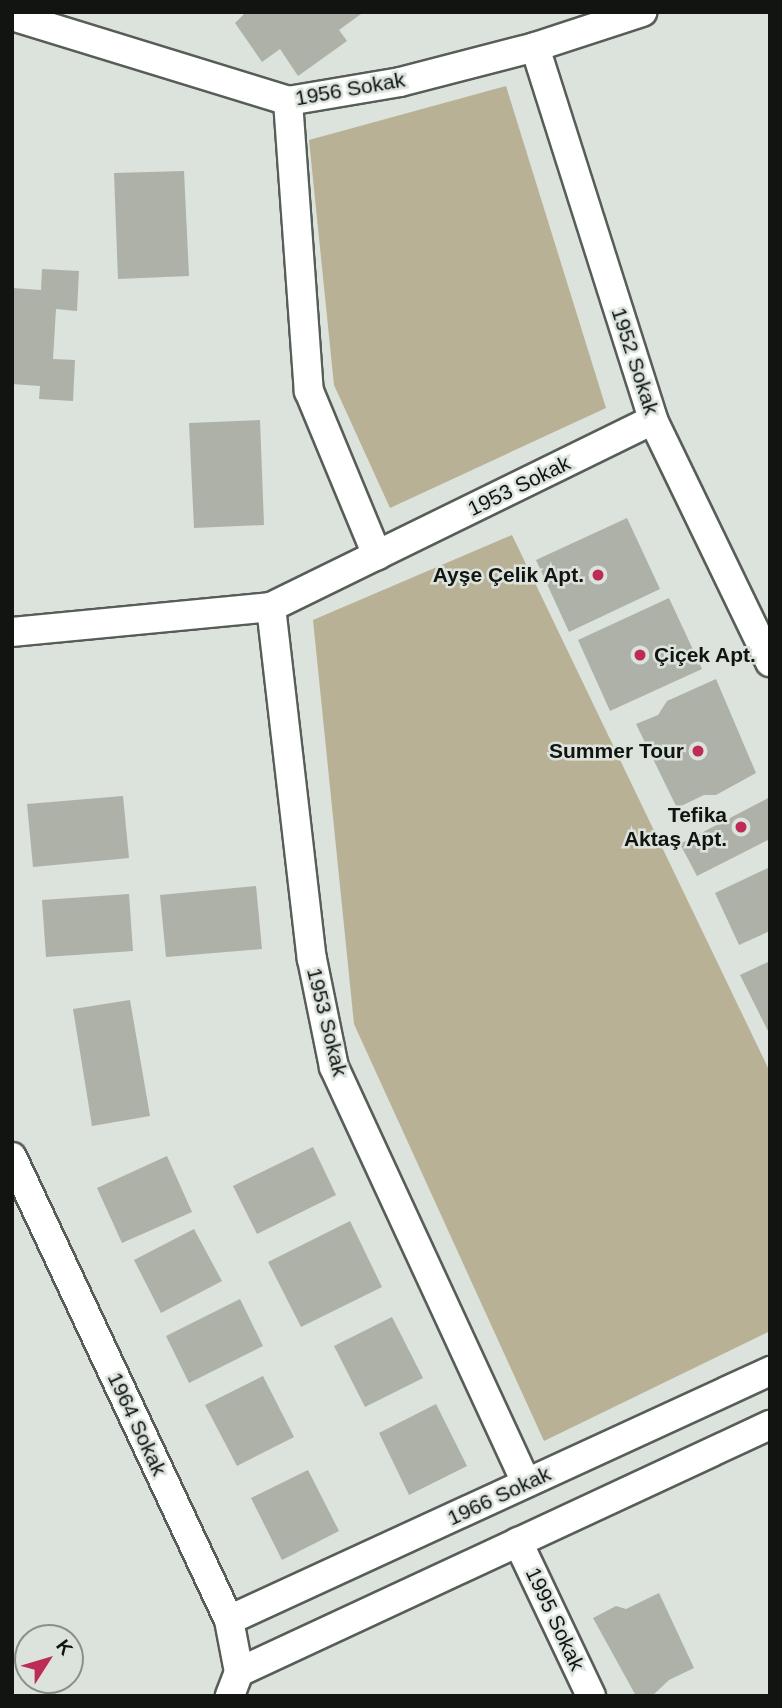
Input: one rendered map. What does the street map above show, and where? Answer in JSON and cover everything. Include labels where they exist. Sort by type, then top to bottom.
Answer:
[{"type":"street","name":"1956 Sokak","points":[[18,23],[288,101],[400,82],[535,47],[642,12]]},
{"type":"street","name":"1952 Sokak","points":[[535,47],[653,420],[770,662]]},
{"type":"street","points":[[288,101],[309,391],[377,555]]},
{"type":"street","name":"1953 Sokak","points":[[12,632],[271,607],[653,420]]},
{"type":"street","name":"1953 Sokak","points":[[271,607],[312,960],[334,1067],[526,1483]]},
{"type":"street","name":"1964 Sokak","points":[[12,1157],[229,1620],[234,1684]]},
{"type":"street","name":"1966 Sokak","points":[[229,1620],[770,1371]]},
{"type":"street","points":[[234,1684],[518,1542],[770,1425]]},
{"type":"street","name":"1995 Sokak","points":[[518,1542],[591,1696]]},
{"type":"shaded area","points":[[506,86],[606,408],[390,508],[334,385],[309,140]]},
{"type":"shaded area","points":[[512,535],[770,1072],[770,1331],[544,1441],[354,1024],[313,620]]},
{"type":"building","points":[[246,12],[361,14],[339,30],[347,41],[298,76],[280,49],[262,62],[235,23]]},
{"type":"building","points":[[184,171],[189,276],[118,279],[114,173]]},
{"type":"building","points":[[42,269],[79,271],[77,311],[56,309],[53,359],[75,360],[73,401],[39,399],[40,386],[12,384],[12,288],[41,290]]},
{"type":"building","points":[[260,420],[264,525],[194,528],[189,423]]},
{"type":"building","name":"Ayşe Çelik Apt.","points":[[627,518],[660,589],[569,632],[536,560]]},
{"type":"building","name":"Çiçek Apt.","points":[[669,598],[702,669],[610,711],[578,640]]},
{"type":"building","name":"Summer Tour","points":[[716,679],[756,773],[716,795],[704,795],[677,808],[636,724],[658,715],[667,701]]},
{"type":"building","points":[[123,796],[129,858],[33,867],[27,804]]},
{"type":"building","name":"Tefika Aktaş Apt.","points":[[770,797],[770,839],[697,876],[680,844]]},
{"type":"building","points":[[770,867],[770,931],[739,945],[715,893]]},
{"type":"building","points":[[256,886],[262,949],[166,957],[160,895]]},
{"type":"building","points":[[129,894],[133,951],[46,957],[42,900]]},
{"type":"building","points":[[770,961],[770,1030],[768,1031],[740,975]]},
{"type":"building","points":[[130,1000],[150,1116],[92,1126],[73,1009]]},
{"type":"building","points":[[313,1147],[336,1195],[257,1234],[233,1186]]},
{"type":"building","points":[[167,1156],[192,1212],[122,1243],[97,1188]]},
{"type":"building","points":[[350,1221],[382,1287],[301,1327],[268,1262]]},
{"type":"building","points":[[194,1229],[222,1281],[161,1313],[134,1260]]},
{"type":"building","points":[[240,1299],[263,1346],[189,1383],[166,1336]]},
{"type":"building","points":[[392,1317],[423,1378],[365,1407],[334,1346]]},
{"type":"building","points":[[263,1376],[294,1437],[237,1466],[205,1405]]},
{"type":"building","points":[[436,1404],[467,1466],[409,1495],[379,1433]]},
{"type":"building","points":[[308,1470],[339,1531],[282,1560],[251,1498]]},
{"type":"building","points":[[659,1593],[694,1668],[669,1680],[652,1696],[636,1696],[593,1618],[616,1606],[626,1609]]},
{"type":"place","name":"Ayşe Çelik Apt.","points":[[598,575]]},
{"type":"place","name":"Çiçek Apt.","points":[[640,655]]},
{"type":"place","name":"Summer Tour","points":[[698,751]]},
{"type":"place","name":"Tefika Aktaş Apt.","points":[[741,827]]}]
